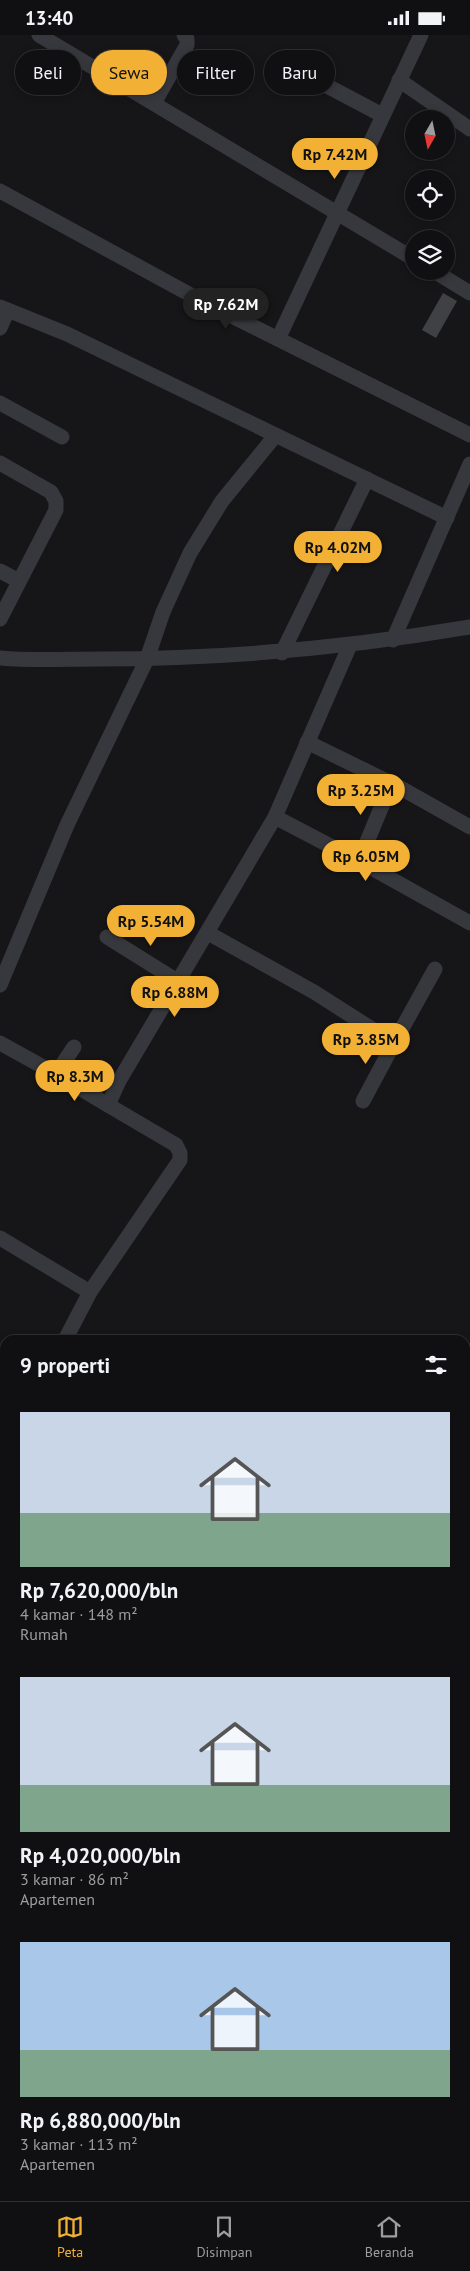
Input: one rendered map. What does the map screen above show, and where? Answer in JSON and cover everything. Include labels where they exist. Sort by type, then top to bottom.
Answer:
[{"type":"street","points":[[39,35],[405,254]]},
{"type":"street","points":[[154,103],[187,45],[187,39],[184,35]]},
{"type":"street","points":[[278,339],[421,35]]},
{"type":"street","points":[[399,80],[470,129]]},
{"type":"street","points":[[335,90],[382,115]]},
{"type":"street","points":[[0,191],[200,300],[470,435]]},
{"type":"street","points":[[449,280],[470,293]]},
{"type":"street","points":[[0,328],[4,309],[67,334],[275,437],[446,518]]},
{"type":"street","points":[[0,403],[62,437]]},
{"type":"street","points":[[0,985],[67,825],[147,659],[163,612],[190,553],[222,501],[275,437]]},
{"type":"street","points":[[0,463],[51,492],[56,501],[56,511],[0,619]]},
{"type":"street","points":[[393,640],[470,464]]},
{"type":"street","points":[[282,653],[367,479]]},
{"type":"street","points":[[0,571],[19,581]]},
{"type":"street","points":[[0,658],[147,659],[282,653],[393,640],[470,627]]},
{"type":"street","points":[[108,1105],[119,1081],[275,817],[350,645]]},
{"type":"street","points":[[308,742],[470,827]]},
{"type":"street","points":[[360,861],[391,784]]},
{"type":"street","points":[[275,817],[360,861],[470,923]]},
{"type":"street","points":[[208,933],[314,992],[394,1043]]},
{"type":"street","points":[[107,937],[179,982]]},
{"type":"street","points":[[363,1101],[435,969]]},
{"type":"street","points":[[0,1043],[176,1145],[180,1153],[180,1160],[90,1293],[67,1335]]},
{"type":"street","points":[[56,1074],[74,1047]]},
{"type":"street","points":[[0,1238],[90,1293]]},
{"type":"building","points":[[443,293],[457,301],[436,338],[422,330]]}]
